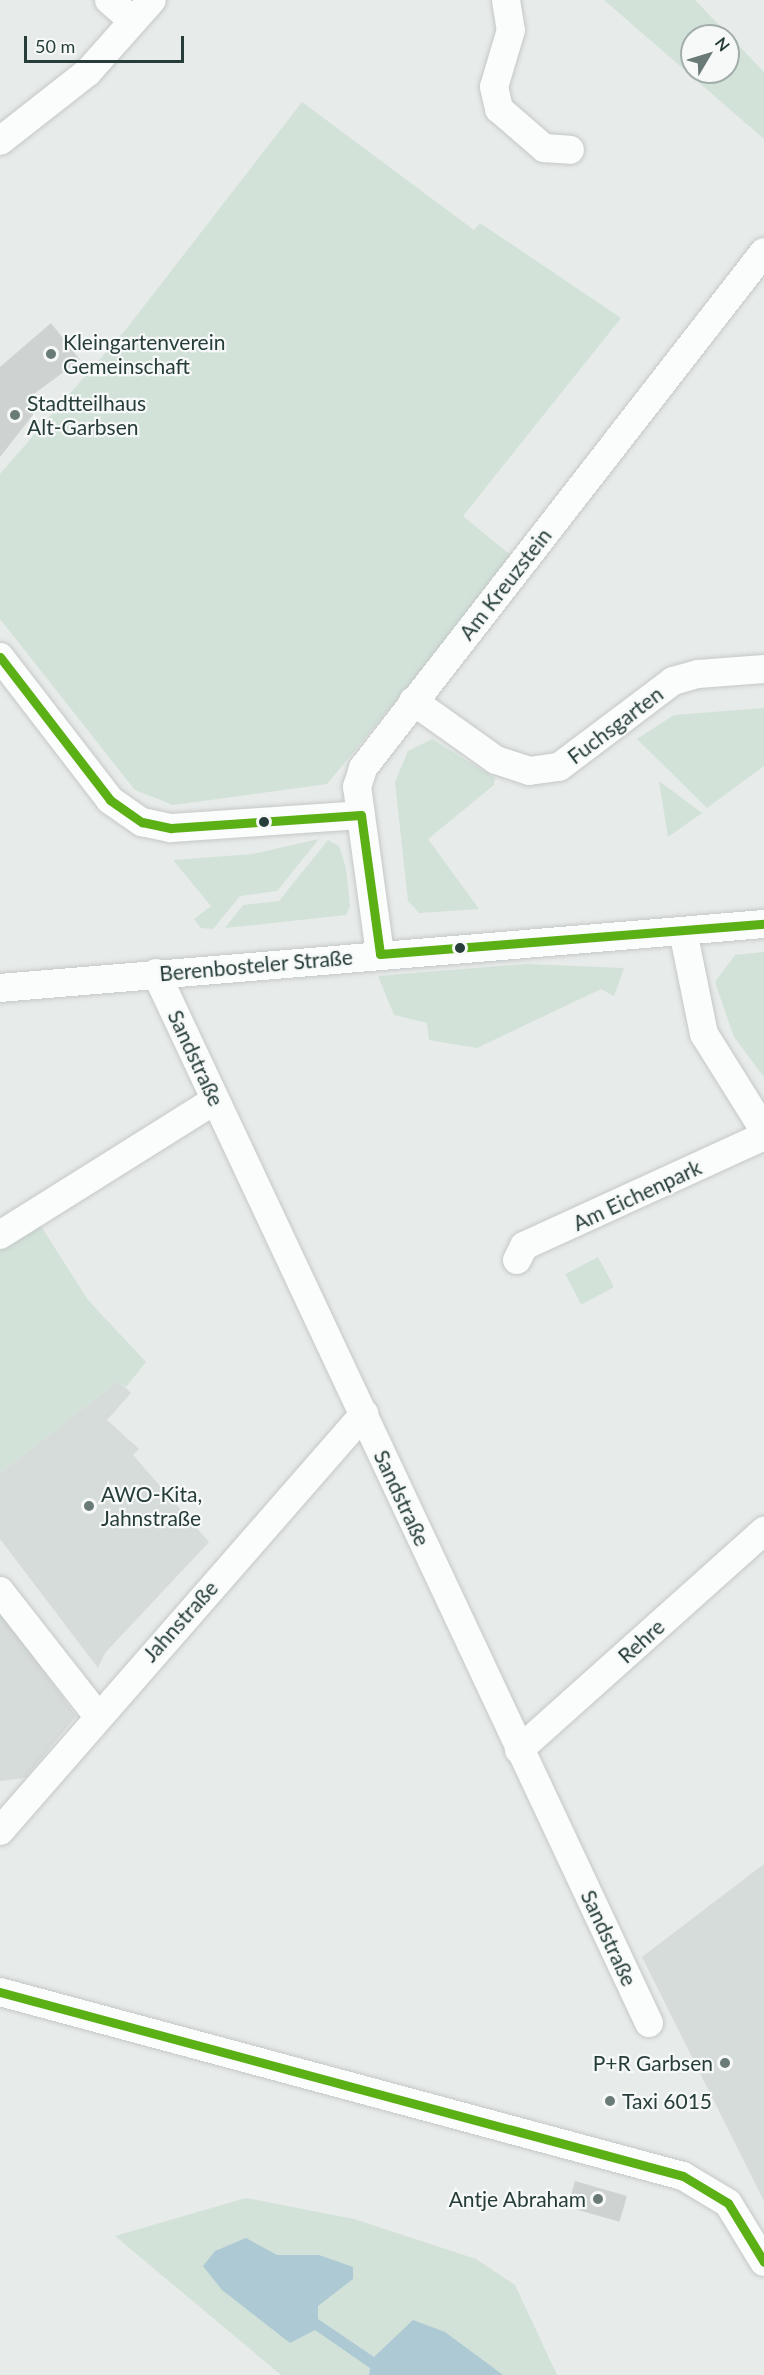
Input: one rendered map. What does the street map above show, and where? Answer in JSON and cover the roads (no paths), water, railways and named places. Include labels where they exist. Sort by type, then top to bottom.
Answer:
[{"type":"street","points":[[109,0],[131,19]]},
{"type":"street","points":[[0,141],[88,72],[131,19],[153,0]]},
{"type":"street","points":[[506,0],[511,30],[494,87],[499,110],[543,148],[570,150]]},
{"type":"street","name":"Am Kreuzstein","points":[[380,954],[357,787],[363,768],[764,252]]},
{"type":"street","points":[[0,657],[110,800],[142,822],[171,828],[361,815]]},
{"type":"street","name":"Fuchsgarten","points":[[413,701],[496,760],[529,771],[560,767],[673,681],[698,674],[764,669]]},
{"type":"street","name":"Berenbosteler Straße","points":[[0,988],[380,954],[764,924]]},
{"type":"street","points":[[683,931],[704,1034],[764,1130]]},
{"type":"street","name":"Sandstraße","points":[[156,973],[649,2023]]},
{"type":"street","points":[[0,1234],[215,1100]]},
{"type":"street","name":"Am Eichenpark","points":[[517,1260],[524,1246],[764,1136]]},
{"type":"street","name":"Jahnstraße","points":[[0,1831],[97,1715],[364,1414]]},
{"type":"street","name":"Rehre","points":[[519,1750],[764,1531]]},
{"type":"street","points":[[0,1591],[97,1715]]},
{"type":"street","points":[[0,1992],[683,2176],[729,2203],[764,2262]]},
{"type":"water","points":[[246,2238],[277,2255],[319,2255],[353,2267],[353,2279],[318,2306],[318,2319],[374,2357],[413,2320],[445,2332],[503,2375],[369,2375],[370,2368],[315,2330],[290,2343],[222,2290],[203,2266],[215,2251]]},
{"type":"place","name":"Kleingartenverein Gemeinschaft","points":[[51,354]]},
{"type":"place","name":"Stadtteilhaus Alt-Garbsen","points":[[15,415]]},
{"type":"place","name":"AWO-Kita, Jahnstraße","points":[[89,1506]]},
{"type":"place","name":"P+R Garbsen","points":[[725,2063]]},
{"type":"place","name":"Taxi 6015","points":[[610,2101]]},
{"type":"place","name":"Antje Abraham","points":[[598,2199]]}]
